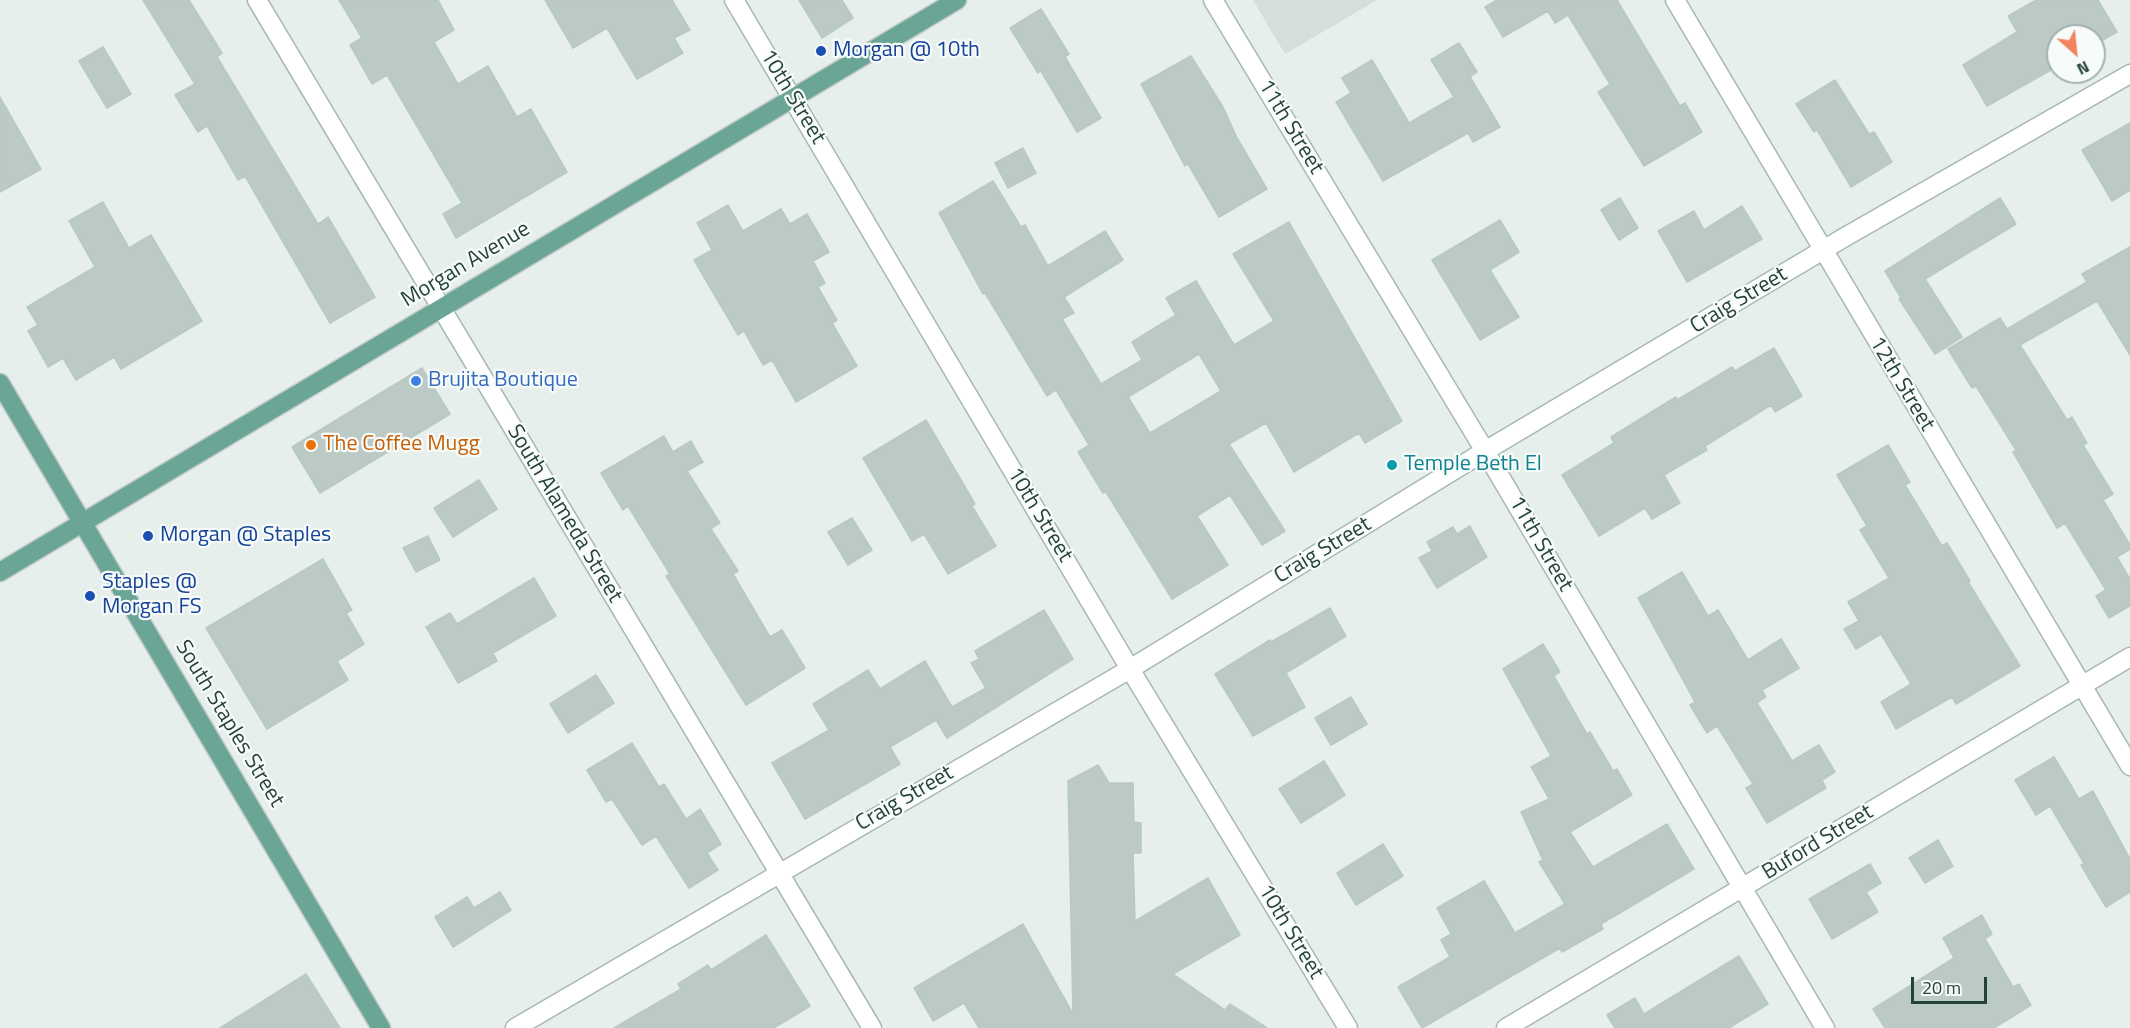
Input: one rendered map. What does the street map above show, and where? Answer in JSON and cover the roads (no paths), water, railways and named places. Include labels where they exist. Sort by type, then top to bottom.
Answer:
[{"type":"main road","name":"Morgan Avenue","points":[[0,572],[957,0]]},
{"type":"main road","name":"South Staples Street","points":[[0,382],[381,1028]]},
{"type":"street","name":"South Alameda Street","points":[[257,0],[872,1028]]},
{"type":"street","name":"10th Street","points":[[734,0],[1130,669],[1348,1028]]},
{"type":"street","name":"11th Street","points":[[1214,0],[1826,1028]]},
{"type":"street","name":"12th Street","points":[[1675,0],[2130,766]]},
{"type":"street","name":"Craig Street","points":[[515,1028],[1130,669],[1485,452],[1822,251],[2130,74]]},
{"type":"street","name":"Buford Street","points":[[1506,1028],[2130,657]]},
{"type":"place","name":"Morgan @ 10th","points":[[821,51]]},
{"type":"place","name":"Brujita Boutique","points":[[416,381]]},
{"type":"place","name":"The Coffee Mugg","points":[[311,445]]},
{"type":"place","name":"Temple Beth El","points":[[1392,465]]},
{"type":"place","name":"Morgan @ Staples","points":[[148,536]]},
{"type":"place","name":"Staples @ Morgan FS","points":[[90,596]]}]
